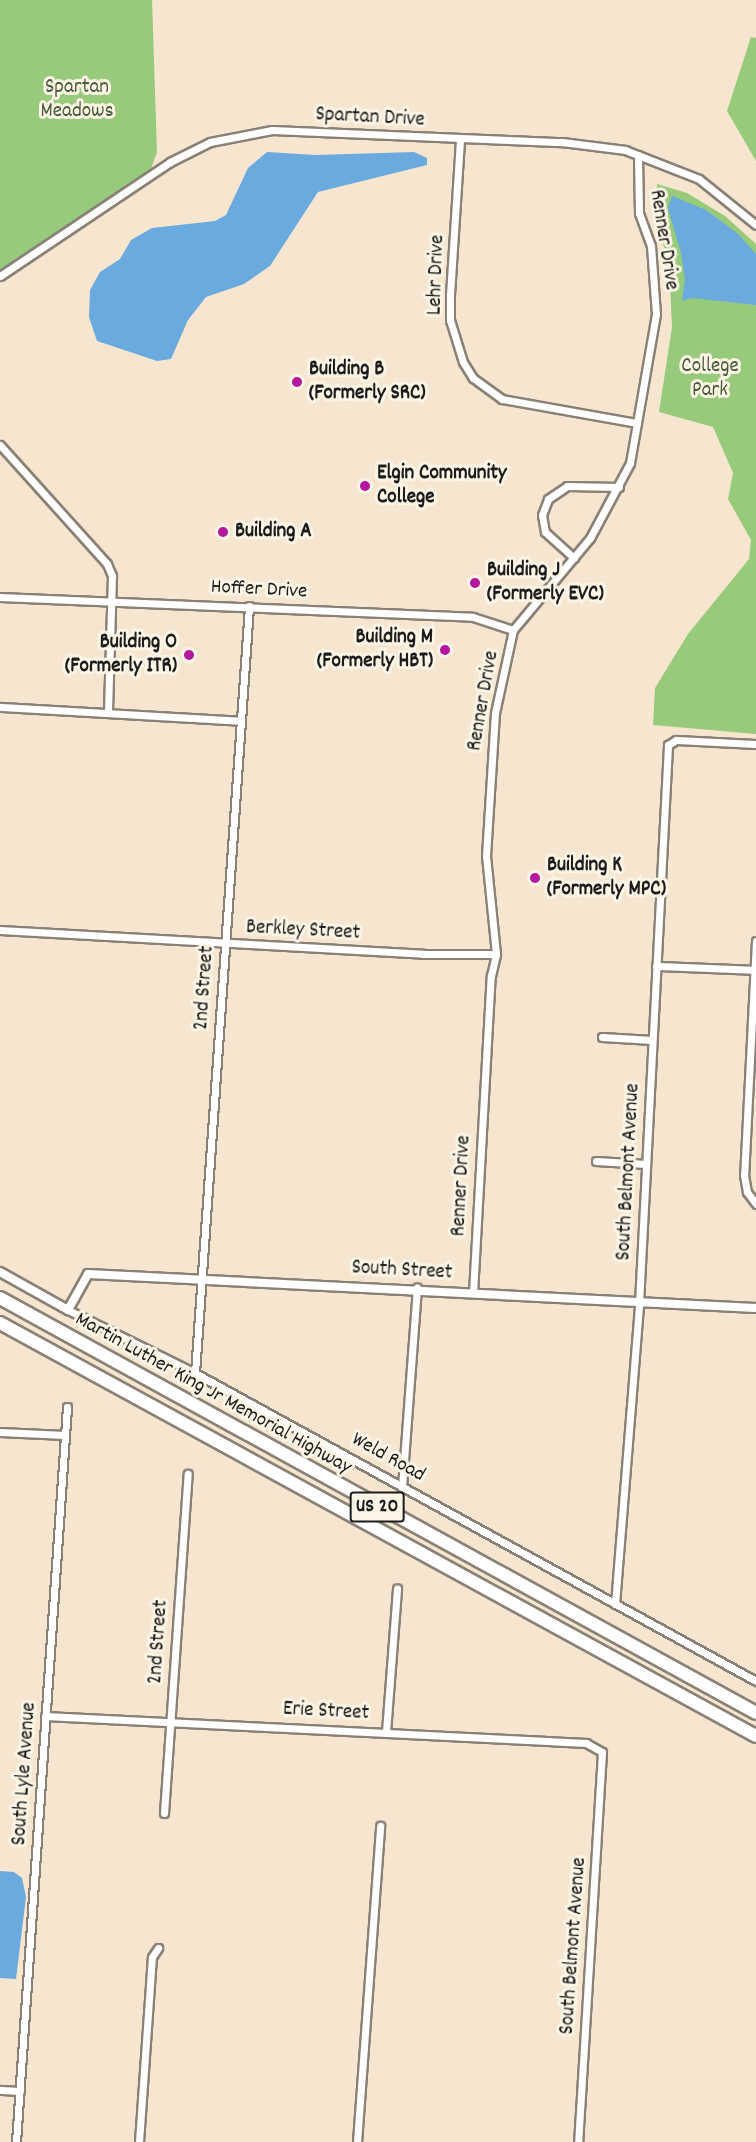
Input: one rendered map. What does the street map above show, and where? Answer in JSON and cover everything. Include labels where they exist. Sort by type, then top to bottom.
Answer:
[{"type":"highway","name":"Martin Luther King Jr Memorial Highway","points":[[0,1298],[756,1713]]},
{"type":"highway","name":"Martin Luther King Jr Memorial Highway","points":[[0,1323],[756,1736]]},
{"type":"street","name":"Spartan Drive","points":[[0,276],[170,162],[210,142],[272,130],[460,140],[562,142],[638,155],[699,179],[756,225]]},
{"type":"street","name":"Lehr Drive","points":[[460,140],[450,305],[463,362],[473,378],[502,399],[637,423]]},
{"type":"street","name":"Renner Drive","points":[[473,1293],[490,976],[495,954],[486,856],[488,788],[498,692],[513,630],[574,558],[619,487],[630,463],[656,314],[651,246],[639,213],[638,155]]},
{"type":"street","points":[[0,445],[107,564],[112,576],[114,600],[108,713]]},
{"type":"street","points":[[574,558],[545,532],[542,515],[548,499],[567,486],[619,487]]},
{"type":"street","name":"Hoffer Drive","points":[[0,597],[114,600],[473,617],[513,630]]},
{"type":"street","name":"2nd Street","points":[[195,1373],[249,606]]},
{"type":"street","points":[[0,707],[241,721]]},
{"type":"street","name":"South Belmont Avenue","points":[[615,1604],[639,1304],[669,742],[756,744]]},
{"type":"street","name":"Berkley Street","points":[[0,930],[225,943],[495,954]]},
{"type":"street","points":[[756,941],[744,1175],[747,1192],[756,1204]]},
{"type":"street","points":[[656,966],[754,970]]},
{"type":"street","points":[[602,1037],[652,1040]]},
{"type":"street","points":[[596,1161],[646,1164]]},
{"type":"street","name":"Weld Road","points":[[0,1272],[68,1310],[195,1373],[756,1681]]},
{"type":"street","name":"South Street","points":[[68,1310],[88,1274],[417,1288],[639,1304],[756,1308]]},
{"type":"street","points":[[402,1487],[417,1288]]},
{"type":"street","name":"South Lyle Avenue","points":[[16,2142],[67,1407]]},
{"type":"street","points":[[0,1432],[65,1435]]},
{"type":"street","name":"2nd Street","points":[[164,1813],[188,1474]]},
{"type":"street","points":[[386,1732],[397,1588]]},
{"type":"street","name":"Erie Street","points":[[45,1716],[586,1743],[602,1752]]},
{"type":"street","name":"South Belmont Avenue","points":[[578,2142],[602,1752]]},
{"type":"street","points":[[357,2142],[380,1826]]},
{"type":"street","points":[[140,2142],[152,1957],[158,1948]]},
{"type":"street","points":[[0,2090],[20,2091]]},
{"type":"green space","name":"Spartan Meadows","points":[[0,0],[152,0],[157,152],[151,169],[0,270]]},
{"type":"green space","points":[[751,37],[756,38],[756,161],[727,111]]},
{"type":"green space","name":"College Park","points":[[657,184],[687,193],[725,216],[756,244],[756,734],[653,725],[655,688],[688,634],[749,559],[751,540],[728,499],[733,473],[713,427],[659,412],[672,327],[669,263],[655,218]]},
{"type":"water","points":[[267,152],[316,155],[414,152],[427,158],[427,165],[318,192],[270,266],[244,284],[206,297],[188,320],[171,359],[157,361],[97,341],[89,317],[90,290],[100,272],[120,259],[131,240],[152,228],[215,221],[226,215],[248,168]]},
{"type":"water","points":[[672,196],[706,210],[737,233],[756,254],[756,305],[692,298],[682,301],[685,279],[681,253],[668,208]]},
{"type":"water","points":[[0,1871],[14,1872],[22,1878],[26,1897],[16,1979],[0,1978]]},
{"type":"place","name":"Building B (Formerly SRC)","points":[[297,382]]},
{"type":"place","name":"Elgin Community College","points":[[365,486]]},
{"type":"place","name":"Building A","points":[[223,532]]},
{"type":"place","name":"Building J (Formerly EVC)","points":[[475,583]]},
{"type":"place","name":"Building M (Formerly HBT)","points":[[445,650]]},
{"type":"place","name":"Building O (Formerly ITR)","points":[[189,655]]},
{"type":"place","name":"Building K (Formerly MPC)","points":[[535,878]]}]
